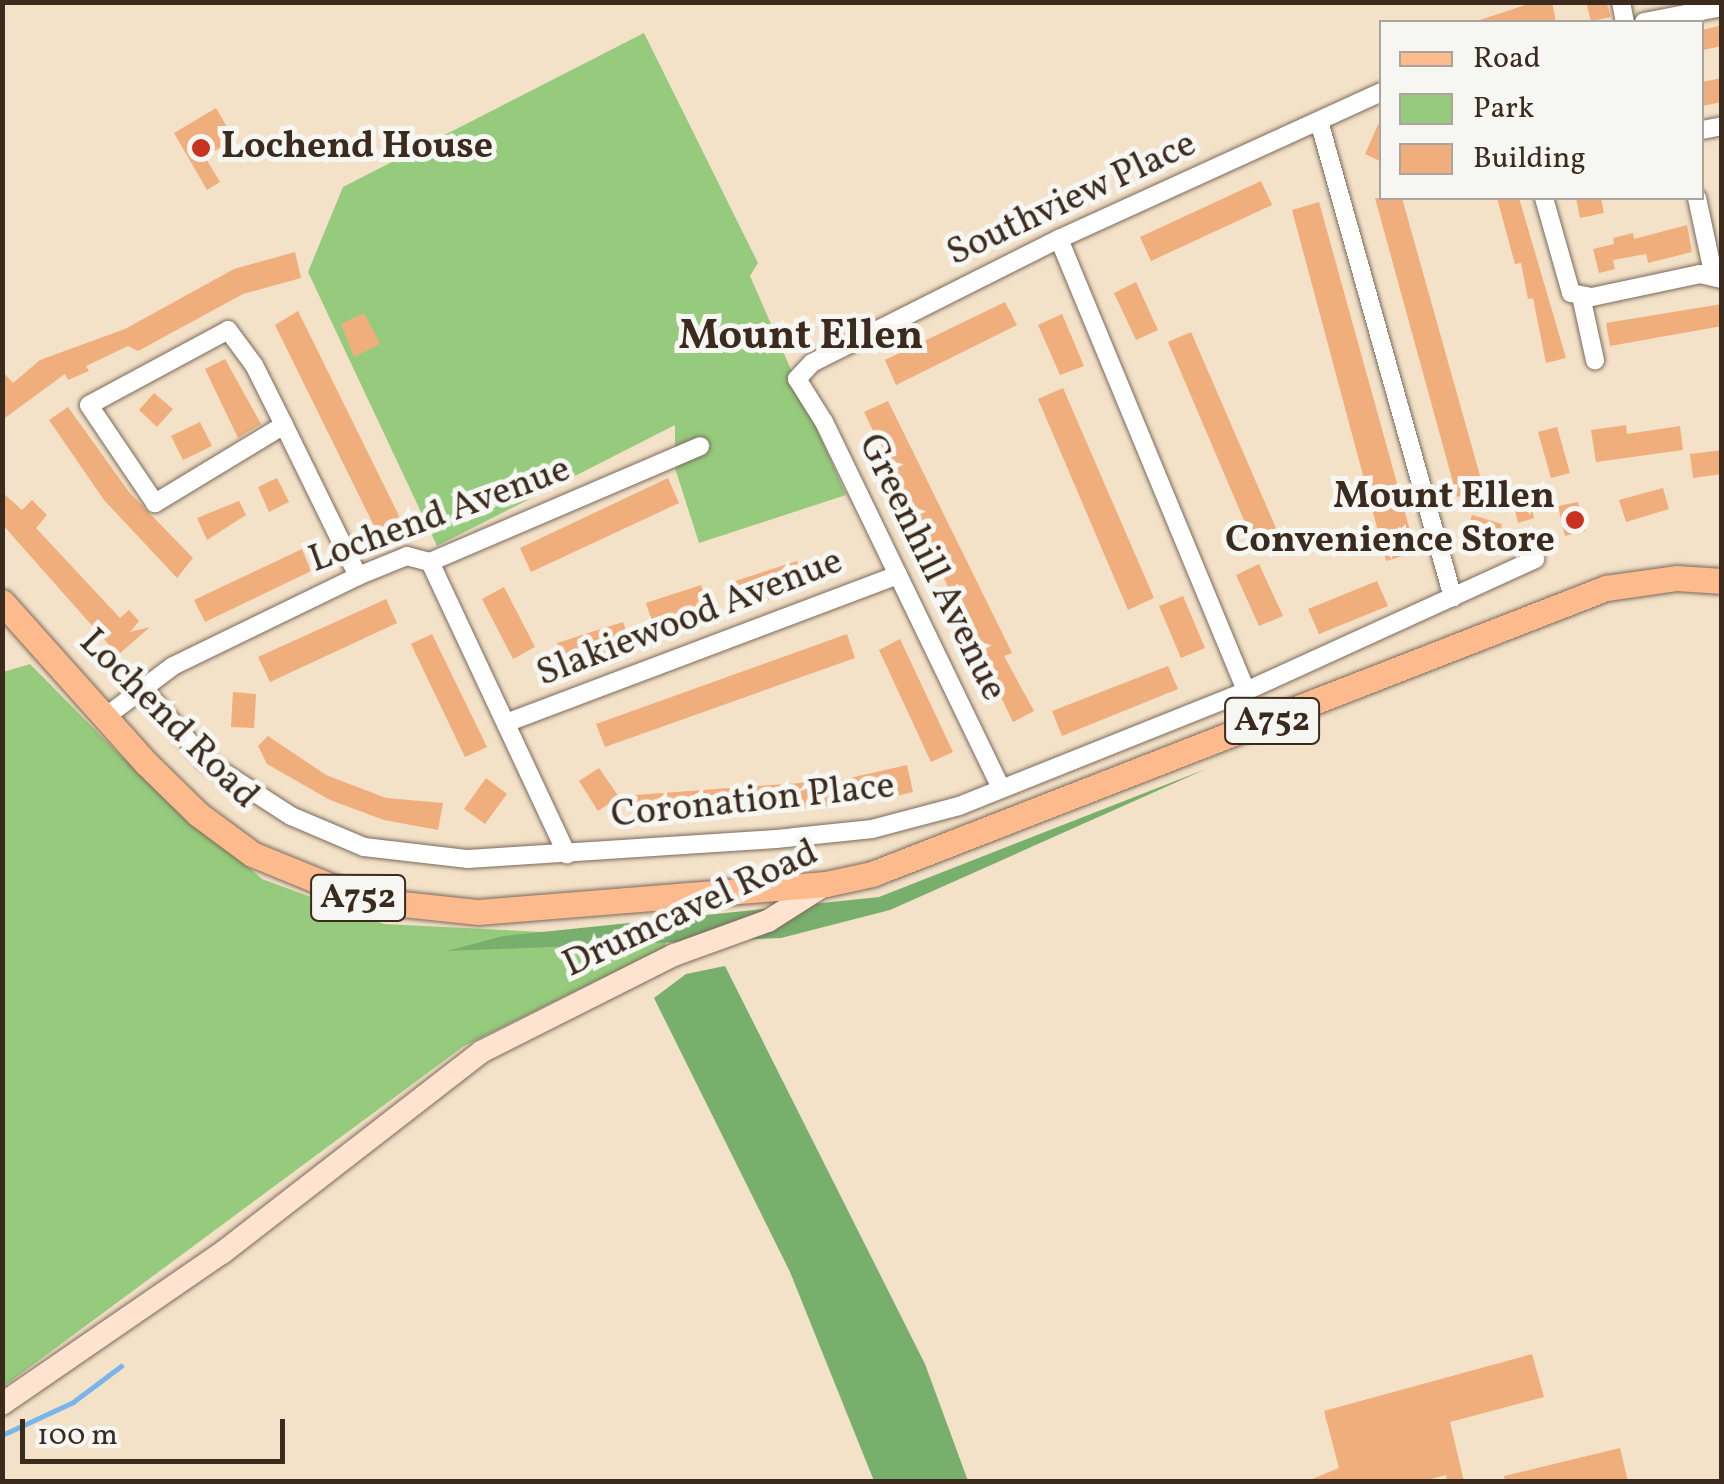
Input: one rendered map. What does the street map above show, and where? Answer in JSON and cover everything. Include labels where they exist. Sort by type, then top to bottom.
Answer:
[{"type":"main road","name":"Drumcavel Road","points":[[826,884],[975,837],[1606,588],[1677,578],[1722,580]]},
{"type":"main road","name":"Lochend Road","points":[[2,602],[104,718],[198,814],[252,854],[365,900],[478,912],[826,884]]},
{"type":"street","points":[[1654,20],[1722,6]]},
{"type":"street","name":"Southview Place","points":[[797,379],[812,363],[1058,239],[1379,93]]},
{"type":"street","points":[[1319,122],[1453,598]]},
{"type":"street","points":[[1544,200],[1562,280],[1581,296],[1596,360]]},
{"type":"street","points":[[1581,296],[1718,278],[1698,200]]},
{"type":"street","points":[[1058,239],[1246,690]]},
{"type":"street","points":[[284,425],[155,503],[89,405],[228,330],[284,425],[358,576]]},
{"type":"street","name":"Greenhill Avenue","points":[[797,379],[898,574],[1001,788]]},
{"type":"street","name":"Lochend Avenue","points":[[104,718],[142,686],[358,576],[408,556],[430,562],[700,446]]},
{"type":"street","name":"Coronation Place","points":[[142,686],[206,760],[291,816],[364,848],[426,858],[568,854],[872,829],[959,806],[1246,690],[1535,559]]},
{"type":"street","points":[[430,562],[568,854]]},
{"type":"street","name":"Slakiewood Avenue","points":[[506,723],[898,574]]},
{"type":"street","points":[[1037,773],[1051,806]]},
{"type":"street","points":[[959,806],[975,837]]},
{"type":"street","name":"Drumcavel Road","points":[[2,1404],[222,1253],[480,1052],[674,956],[768,921],[826,884]]},
{"type":"green space","points":[[644,33],[758,263],[750,276],[846,495],[699,543],[675,468],[675,425],[437,546],[308,272],[343,187]]},
{"type":"green space","points":[[30,664],[119,754],[262,879],[384,924],[667,938],[665,947],[464,1046],[3,1387],[3,672]]},
{"type":"green space","points":[[1206,769],[890,910],[781,938],[447,951],[503,936],[879,897]]},
{"type":"green space","points":[[725,966],[925,1364],[968,1481],[874,1481],[790,1272],[654,998],[686,974]]},
{"type":"building","points":[[1534,2],[1552,2],[1556,20],[1480,20]]},
{"type":"building","points":[[1586,2],[1606,2],[1611,17],[1591,20]]},
{"type":"building","points":[[1722,25],[1722,46],[1704,50],[1704,30]]},
{"type":"building","points":[[1722,78],[1722,102],[1704,106],[1704,82]]},
{"type":"building","name":"Lochend House","points":[[216,108],[234,139],[205,157],[220,182],[207,190],[174,133]]},
{"type":"building","points":[[1379,123],[1379,161],[1365,154]]},
{"type":"building","points":[[1261,181],[1272,205],[1151,261],[1140,237]]},
{"type":"building","points":[[1375,198],[1403,200],[1484,490],[1457,497]]},
{"type":"building","points":[[1498,200],[1520,200],[1566,358],[1546,363],[1533,298],[1528,299],[1521,263],[1515,264]]},
{"type":"building","points":[[1576,200],[1601,200],[1604,213],[1580,218]]},
{"type":"building","points":[[1319,202],[1416,552],[1386,561],[1292,210]]},
{"type":"building","points":[[1687,225],[1692,252],[1648,263],[1646,254],[1613,260],[1615,269],[1599,273],[1593,249],[1614,244],[1613,238],[1633,233],[1634,239]]},
{"type":"building","points":[[295,252],[301,278],[243,294],[138,351],[128,346],[86,366],[89,371],[68,380],[65,374],[2,420],[2,371],[13,383],[40,360],[125,329],[234,269]]},
{"type":"building","points":[[1136,282],[1158,330],[1136,340],[1114,293]]},
{"type":"building","points":[[1005,302],[1017,325],[896,385],[885,360]]},
{"type":"building","points":[[1722,304],[1722,326],[1610,346],[1606,323]]},
{"type":"building","points":[[298,311],[404,526],[380,538],[275,325]]},
{"type":"building","points":[[364,313],[380,344],[354,357],[341,324]]},
{"type":"building","points":[[1062,314],[1084,366],[1060,375],[1038,325]]},
{"type":"building","points":[[1191,332],[1282,542],[1258,553],[1168,342]]},
{"type":"building","points":[[225,359],[261,424],[238,438],[205,369]]},
{"type":"building","points":[[1063,388],[1154,598],[1128,610],[1038,399]]},
{"type":"building","points":[[154,393],[173,409],[157,427],[139,410]]},
{"type":"building","points":[[888,401],[1012,653],[1004,656],[1034,711],[1013,722],[864,412]]},
{"type":"building","points":[[68,407],[129,492],[193,558],[177,578],[104,500],[49,420]]},
{"type":"building","points":[[200,422],[212,446],[183,460],[171,436]]},
{"type":"building","points":[[1626,425],[1627,434],[1680,426],[1683,450],[1596,462],[1591,430]]},
{"type":"building","points":[[1557,427],[1570,473],[1551,478],[1538,432]]},
{"type":"building","points":[[1722,450],[1722,474],[1693,478],[1690,454]]},
{"type":"building","points":[[277,478],[289,502],[269,512],[258,487]]},
{"type":"building","points":[[668,478],[679,503],[531,572],[520,548]]},
{"type":"building","points":[[1663,488],[1669,509],[1626,522],[1619,500]]},
{"type":"building","points":[[2,492],[22,510],[32,500],[47,515],[36,528],[120,618],[129,610],[139,621],[130,632],[150,627],[118,655],[2,524]]},
{"type":"building","points":[[1528,493],[1534,518],[1518,523],[1512,497]]},
{"type":"building","points":[[239,501],[246,515],[207,540],[197,518]]},
{"type":"building","points":[[1578,502],[1586,531],[1565,536],[1558,506]]},
{"type":"building","points":[[1472,515],[1502,524],[1496,547],[1466,538]]},
{"type":"building","points":[[302,549],[311,571],[205,622],[194,600]]},
{"type":"building","points":[[797,561],[804,587],[741,609],[732,582]]},
{"type":"building","points":[[1259,564],[1283,616],[1259,626],[1236,575]]},
{"type":"building","points":[[1377,581],[1388,606],[1319,634],[1308,609]]},
{"type":"building","points":[[701,585],[710,612],[655,630],[646,603]]},
{"type":"building","points":[[504,587],[535,647],[513,659],[482,599]]},
{"type":"building","points":[[1183,596],[1205,648],[1181,658],[1159,606]]},
{"type":"building","points":[[386,599],[397,623],[270,682],[258,657]]},
{"type":"building","points":[[623,622],[632,648],[566,670],[557,643]]},
{"type":"building","points":[[432,634],[487,747],[465,757],[411,644]]},
{"type":"building","points":[[847,634],[855,658],[605,747],[596,724]]},
{"type":"building","points":[[900,639],[953,752],[931,762],[879,650]]},
{"type":"building","points":[[1168,666],[1178,689],[1062,736],[1052,711]]},
{"type":"building","points":[[233,692],[256,694],[254,728],[231,727]]},
{"type":"building","points":[[268,736],[326,775],[386,798],[443,803],[438,830],[384,820],[330,800],[267,764],[258,746]]},
{"type":"building","points":[[907,765],[913,792],[862,804],[638,823],[635,795],[841,780]]},
{"type":"building","points":[[599,768],[619,797],[598,811],[579,781]]},
{"type":"building","points":[[486,778],[507,794],[485,824],[464,809]]},
{"type":"building","points":[[1532,1354],[1544,1397],[1450,1422],[1464,1482],[1447,1482],[1446,1475],[1420,1482],[1305,1482],[1339,1468],[1324,1411]]},
{"type":"building","points":[[1620,1448],[1628,1482],[1505,1482],[1504,1476]]},
{"type":"waterway","points":[[2,1435],[73,1402],[121,1366]]},
{"type":"place","name":"Lochend House","points":[[201,148]]},
{"type":"place","name":"Mount Ellen Convenience Store","points":[[1575,520]]},
{"type":"district","name":"Mount Ellen","points":[[801,338]]}]
